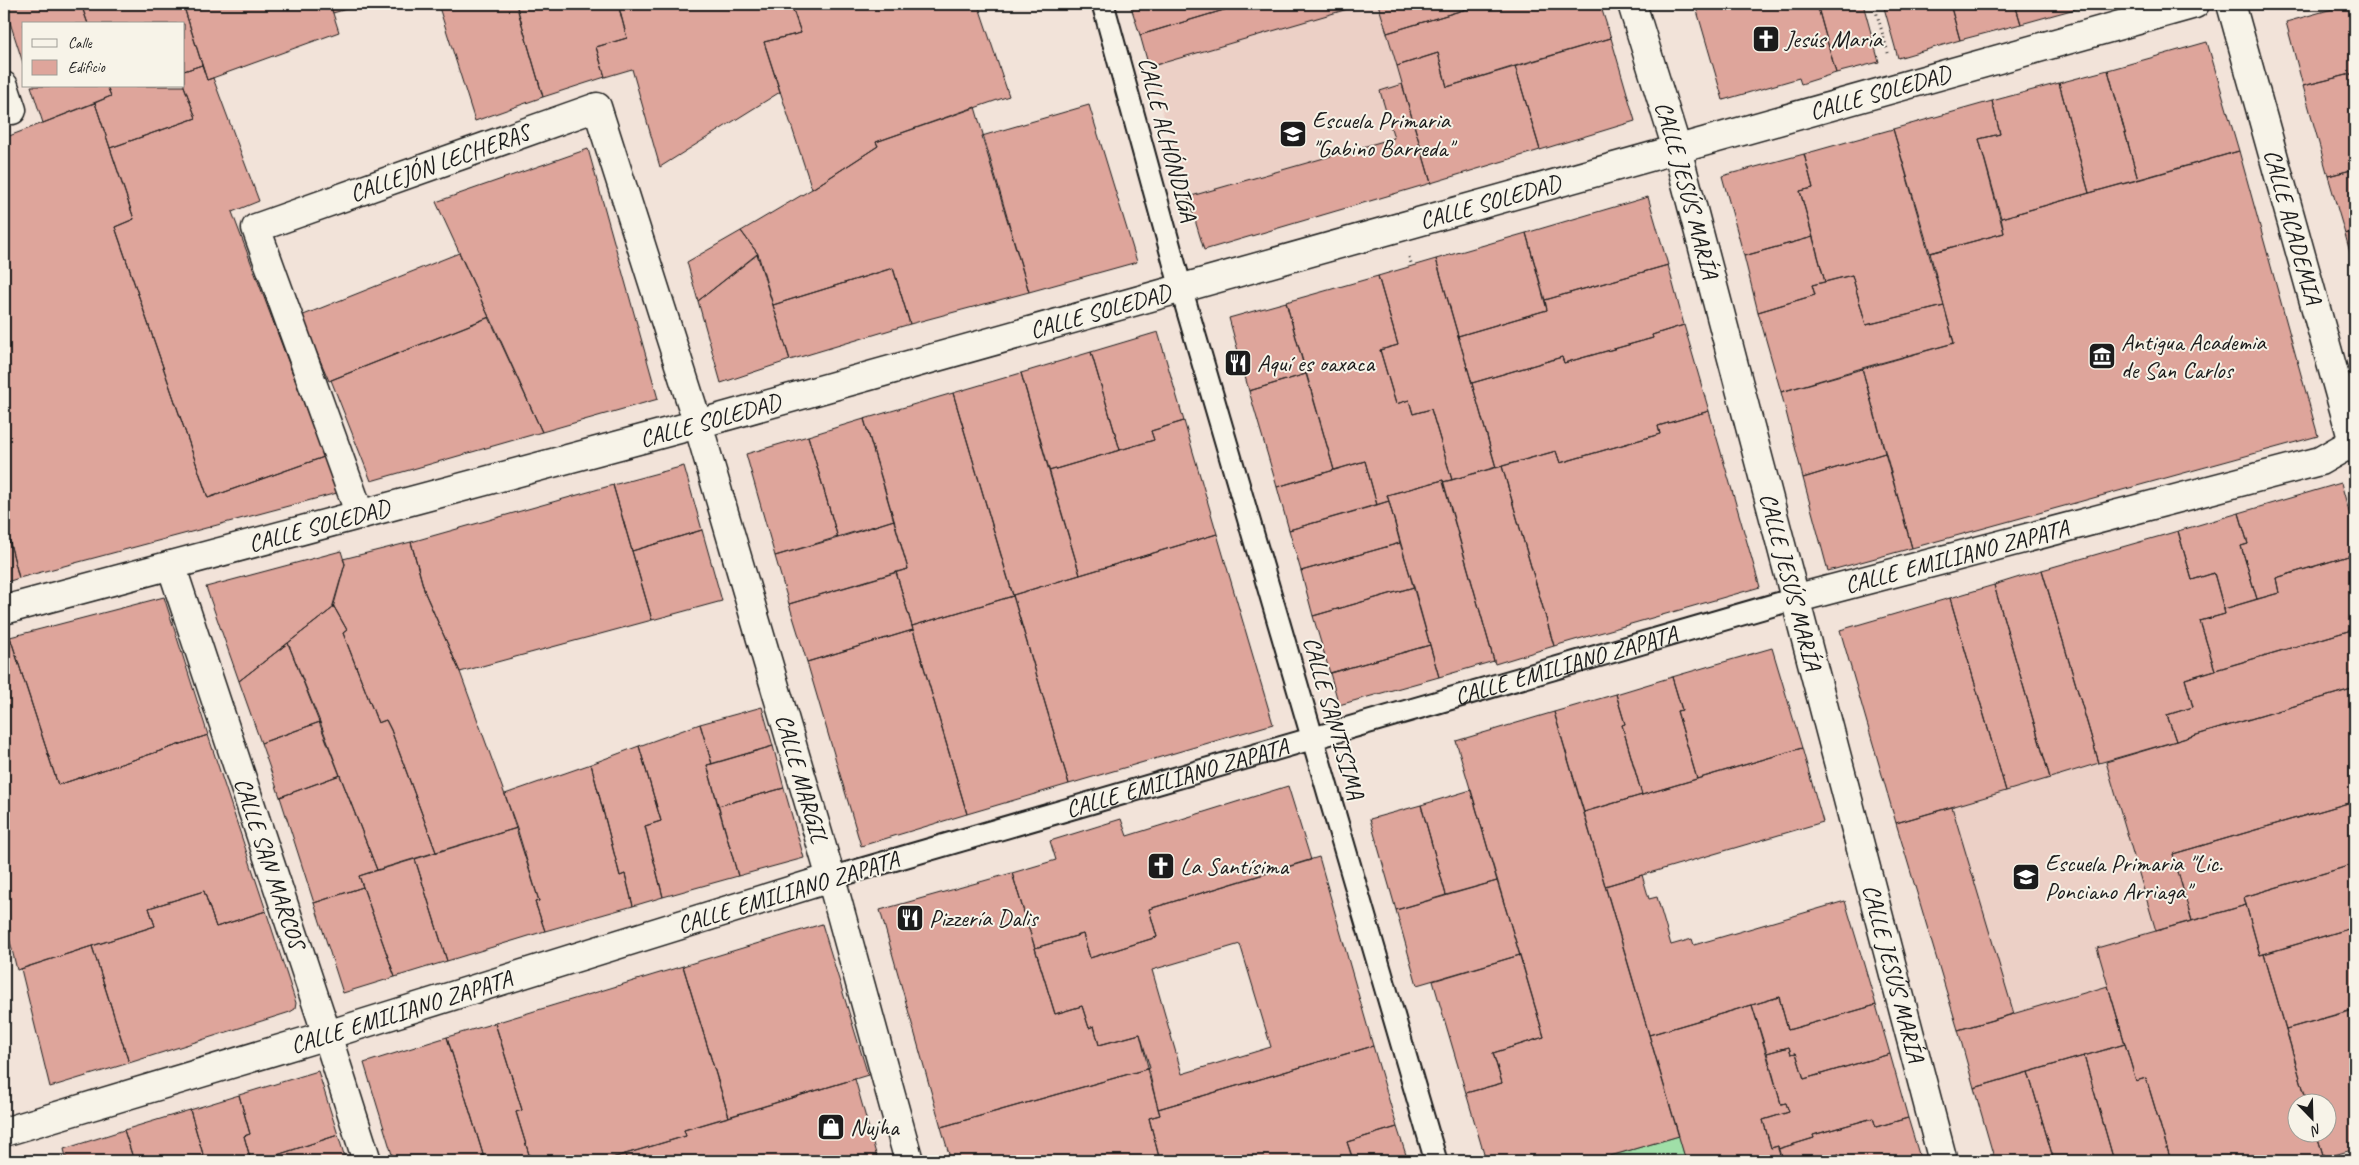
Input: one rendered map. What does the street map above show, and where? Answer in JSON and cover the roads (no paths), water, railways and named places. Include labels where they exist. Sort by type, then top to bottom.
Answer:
[{"type":"street","name":"CALLE ALHÓNDIGA","points":[[1103,4],[1182,288]]},
{"type":"street","name":"CALLE JESÚS MARÍA","points":[[1632,4],[1677,149],[1943,1161]]},
{"type":"street","name":"CALLE SOLEDAD","points":[[4,610],[698,424],[2195,4]]},
{"type":"street","name":"CALLE ACADEMIA","points":[[2231,4],[2355,444]]},
{"type":"street","name":"CALLEJÓN LECHERAS","points":[[360,515],[256,228],[596,107],[698,424]]},
{"type":"street","name":"CALLE SANTISIMA","points":[[1182,288],[1436,1161]]},
{"type":"street","name":"CALLE MARGIL","points":[[698,424],[831,878],[909,1161]]},
{"type":"street","name":"CALLE EMILIANO ZAPATA","points":[[4,1132],[327,1035],[831,878],[1794,599],[2320,461],[2355,444]]},
{"type":"street","name":"CALLE SAN MARCOS","points":[[171,565],[367,1161]]},
{"type":"place","name":"Jesús María","points":[[1766,39]]},
{"type":"place","name":"Escuela Primaria \"Gabino Barreda\"","points":[[1293,134]]},
{"type":"place","name":"Antigua Academia de San Carlos","points":[[2102,356]]},
{"type":"place","name":"Aquí es oaxaca","points":[[1238,363]]},
{"type":"place","name":"La Santísima","points":[[1161,866]]},
{"type":"place","name":"Escuela Primaria \"Lic. Ponciano Arriaga\"","points":[[2026,877]]},
{"type":"place","name":"Pizzería Dalis","points":[[910,918]]},
{"type":"place","name":"Nujha","points":[[831,1127]]}]
